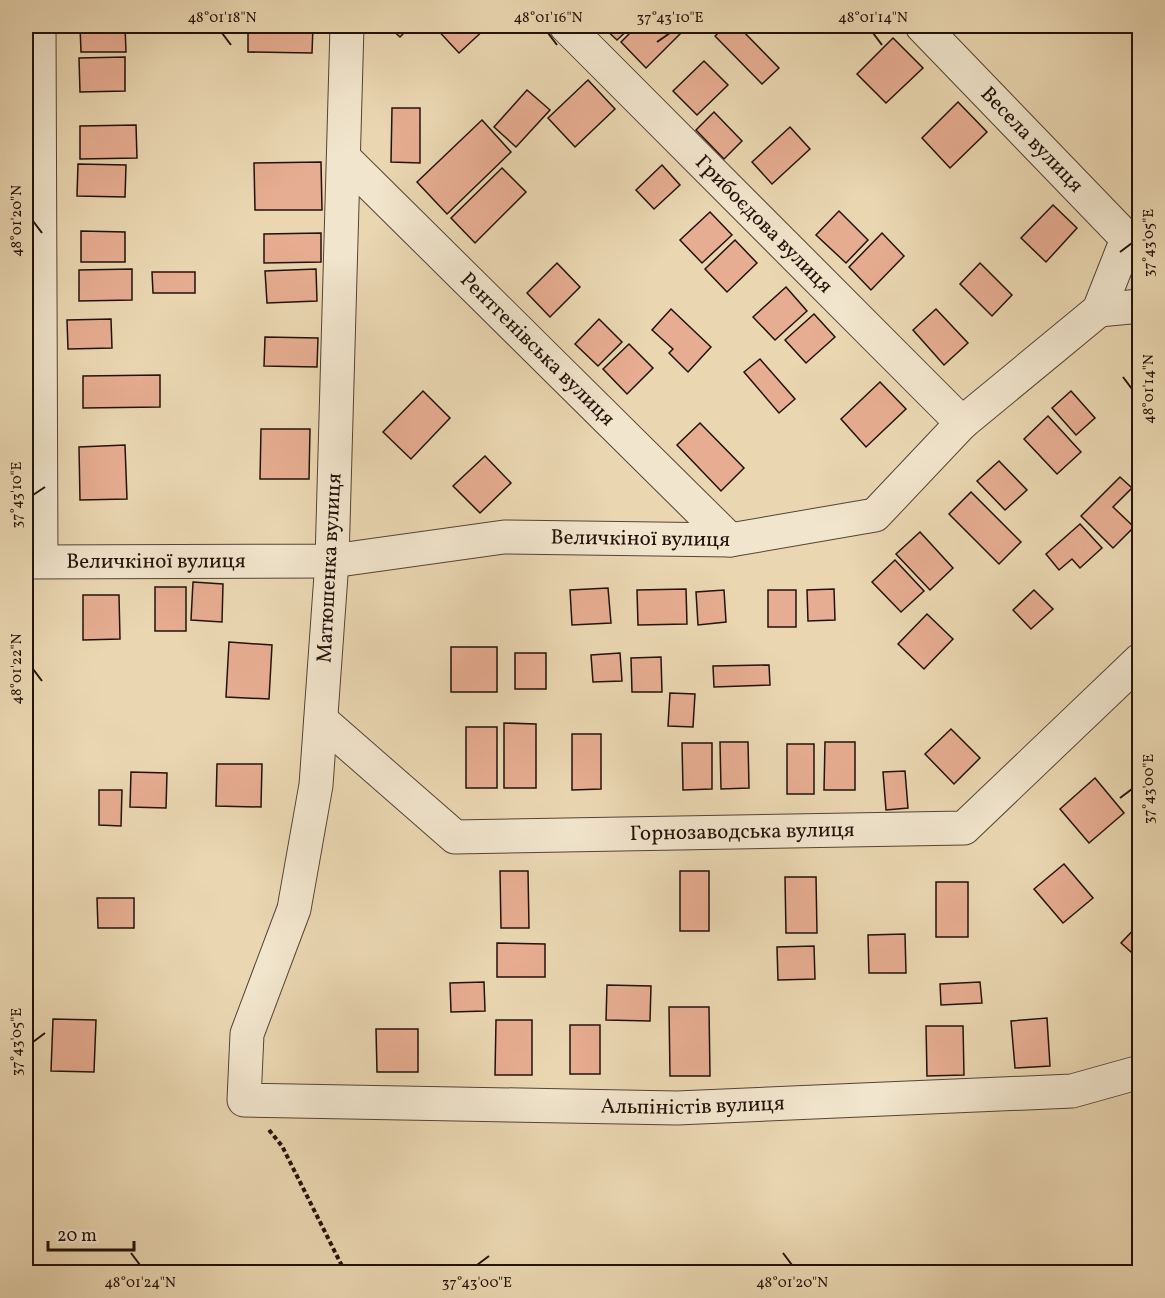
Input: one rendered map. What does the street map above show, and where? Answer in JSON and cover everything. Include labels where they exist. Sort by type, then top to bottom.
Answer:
[{"type":"street","points":[[33,562],[39,26]]},
{"type":"street","name":"Матюшенка вулиця","points":[[244,1100],[247,1034],[294,909],[316,785],[332,561],[347,26]]},
{"type":"street","name":"Грибоєдова вулиця","points":[[566,26],[962,423]]},
{"type":"street","name":"Весела вулиця","points":[[922,26],[1133,246]]},
{"type":"street","name":"Рентгенівська вулиця","points":[[344,158],[730,540]]},
{"type":"street","name":"Величкіної вулиця","points":[[33,562],[332,561],[504,537],[730,540],[875,515],[962,423],[1099,310],[1133,246]]},
{"type":"street","points":[[1099,310],[1140,306]]},
{"type":"street","name":"Горнозаводська вулиця","points":[[321,720],[455,837],[964,828],[1140,660]]},
{"type":"street","name":"Альпіністів вулиця","points":[[244,1100],[677,1108],[1072,1090],[1140,1072]]},
{"type":"path","points":[[244,1100],[282,1146],[345,1272]]},
{"type":"building","points":[[80,26],[125,26],[126,52],[81,52]]},
{"type":"building","points":[[248,26],[313,26],[312,53],[248,52]]},
{"type":"building","points":[[388,26],[411,26],[400,37]]},
{"type":"building","points":[[434,26],[488,26],[459,53]]},
{"type":"building","points":[[602,26],[632,26],[617,40]]},
{"type":"building","points":[[637,26],[687,27],[646,68],[621,42]]},
{"type":"building","points":[[726,26],[738,26],[779,68],[762,84],[715,36]]},
{"type":"building","points":[[893,38],[923,68],[886,103],[857,74]]},
{"type":"building","points":[[125,57],[125,91],[80,92],[79,58]]},
{"type":"building","points":[[704,61],[728,85],[697,115],[673,91]]},
{"type":"building","points":[[588,80],[615,109],[575,147],[548,118]]},
{"type":"building","points":[[527,90],[550,110],[516,147],[494,127]]},
{"type":"building","points":[[958,102],[987,132],[950,168],[922,138]]},
{"type":"building","points":[[392,108],[420,108],[420,163],[391,162]]},
{"type":"building","points":[[714,112],[742,141],[724,159],[696,130]]},
{"type":"building","points":[[482,120],[511,152],[447,214],[417,182]]},
{"type":"building","points":[[136,125],[137,158],[80,159],[80,126]]},
{"type":"building","points":[[790,127],[810,149],[772,184],[752,162]]},
{"type":"building","points":[[321,162],[322,210],[255,210],[254,163]]},
{"type":"building","points":[[78,164],[126,165],[125,197],[77,196]]},
{"type":"building","points":[[662,165],[680,185],[654,209],[636,190]]},
{"type":"building","points":[[502,168],[526,192],[475,243],[451,218]]},
{"type":"building","points":[[1053,205],[1077,228],[1046,262],[1021,238]]},
{"type":"building","points":[[839,211],[868,240],[846,263],[816,235]]},
{"type":"building","points":[[710,212],[732,235],[702,263],[680,240]]},
{"type":"building","points":[[81,231],[125,232],[125,262],[81,262]]},
{"type":"building","points":[[321,233],[321,262],[264,263],[264,234]]},
{"type":"building","points":[[882,233],[904,256],[871,290],[849,267]]},
{"type":"building","points":[[735,240],[757,263],[727,292],[705,269]]},
{"type":"building","points":[[557,263],[580,287],[550,317],[527,293]]},
{"type":"building","points":[[980,263],[1012,295],[992,316],[960,284]]},
{"type":"building","points":[[132,269],[132,300],[79,301],[79,270]]},
{"type":"building","points":[[316,269],[317,301],[267,303],[265,271]]},
{"type":"building","points":[[152,272],[195,272],[195,293],[153,293]]},
{"type":"building","points":[[786,287],[807,311],[775,340],[753,317]]},
{"type":"building","points":[[671,309],[711,347],[688,372],[669,353],[673,349],[652,330]]},
{"type":"building","points":[[936,309],[968,343],[944,365],[913,330]]},
{"type":"building","points":[[814,314],[835,337],[806,363],[785,340]]},
{"type":"building","points":[[111,319],[112,348],[68,349],[67,320]]},
{"type":"building","points":[[599,319],[622,342],[598,366],[575,344]]},
{"type":"building","points":[[265,337],[318,338],[317,367],[264,366]]},
{"type":"building","points":[[629,344],[653,368],[627,394],[603,369]]},
{"type":"building","points":[[760,359],[795,399],[779,413],[744,372]]},
{"type":"building","points":[[160,375],[160,407],[83,408],[83,376]]},
{"type":"building","points":[[880,382],[906,409],[866,447],[841,419]]},
{"type":"building","points":[[423,391],[450,418],[411,459],[383,432]]},
{"type":"building","points":[[1071,391],[1095,418],[1076,435],[1052,408]]},
{"type":"building","points":[[1048,416],[1081,452],[1057,474],[1024,439]]},
{"type":"building","points":[[700,423],[744,468],[721,491],[677,445]]},
{"type":"building","points":[[261,429],[310,429],[309,479],[260,479]]},
{"type":"building","points":[[125,445],[127,499],[80,500],[79,447]]},
{"type":"building","points":[[485,456],[511,483],[480,513],[453,486]]},
{"type":"building","points":[[999,461],[1027,490],[1005,510],[977,481]]},
{"type":"building","points":[[1120,477],[1132,488],[1113,507],[1134,527],[1113,548],[1081,516]]},
{"type":"building","points":[[971,492],[1021,542],[999,564],[949,514]]},
{"type":"building","points":[[1080,524],[1102,548],[1080,568],[1072,559],[1059,570],[1046,554]]},
{"type":"building","points":[[920,532],[953,568],[930,590],[896,554]]},
{"type":"building","points":[[895,560],[924,591],[901,612],[872,582]]},
{"type":"building","points":[[193,582],[223,584],[222,622],[191,620]]},
{"type":"building","points":[[155,587],[186,587],[186,631],[155,631]]},
{"type":"building","points":[[608,588],[611,623],[572,625],[570,590]]},
{"type":"building","points":[[686,589],[687,624],[638,625],[637,590]]},
{"type":"building","points":[[834,589],[835,620],[808,621],[807,590]]},
{"type":"building","points":[[724,590],[726,622],[698,625],[696,592]]},
{"type":"building","points":[[768,590],[796,590],[796,627],[768,627]]},
{"type":"building","points":[[1034,590],[1053,609],[1031,629],[1013,610]]},
{"type":"building","points":[[83,595],[119,595],[120,639],[83,640]]},
{"type":"building","points":[[927,614],[953,639],[924,669],[898,644]]},
{"type":"building","points":[[229,642],[272,645],[269,699],[226,697]]},
{"type":"building","points":[[451,647],[497,647],[497,692],[451,692]]},
{"type":"building","points":[[515,653],[546,653],[546,689],[515,689]]},
{"type":"building","points":[[620,653],[622,681],[593,682],[591,655]]},
{"type":"building","points":[[661,657],[662,692],[632,692],[631,658]]},
{"type":"building","points":[[769,665],[770,685],[714,687],[713,666]]},
{"type":"building","points":[[670,693],[695,694],[693,727],[668,726]]},
{"type":"building","points":[[504,723],[536,724],[536,788],[504,788]]},
{"type":"building","points":[[466,727],[497,727],[497,788],[466,788]]},
{"type":"building","points":[[951,729],[980,758],[954,784],[925,754]]},
{"type":"building","points":[[572,734],[601,734],[601,789],[572,790]]},
{"type":"building","points":[[720,742],[748,742],[749,788],[721,789]]},
{"type":"building","points":[[825,742],[855,742],[855,790],[824,790]]},
{"type":"building","points":[[682,743],[712,743],[712,789],[683,790]]},
{"type":"building","points":[[787,744],[814,744],[814,794],[787,794]]},
{"type":"building","points":[[217,764],[262,764],[261,807],[216,806]]},
{"type":"building","points":[[905,771],[908,808],[886,810],[883,772]]},
{"type":"building","points":[[131,772],[167,773],[166,808],[130,807]]},
{"type":"building","points":[[1095,778],[1124,813],[1089,843],[1060,809]]},
{"type":"building","points":[[99,790],[122,790],[121,826],[99,825]]},
{"type":"building","points":[[1064,864],[1093,898],[1063,923],[1034,889]]},
{"type":"building","points":[[500,871],[528,871],[529,928],[501,928]]},
{"type":"building","points":[[680,871],[709,871],[709,931],[680,931]]},
{"type":"building","points":[[785,877],[816,877],[817,933],[786,933]]},
{"type":"building","points":[[936,882],[968,882],[968,937],[936,937]]},
{"type":"building","points":[[97,898],[134,898],[134,928],[98,928]]},
{"type":"building","points":[[1140,923],[1140,960],[1121,943]]},
{"type":"building","points":[[905,934],[906,973],[869,973],[868,935]]},
{"type":"building","points":[[497,943],[545,944],[545,977],[497,977]]},
{"type":"building","points":[[814,946],[815,979],[778,980],[777,947]]},
{"type":"building","points":[[484,982],[485,1011],[451,1012],[450,983]]},
{"type":"building","points":[[980,982],[982,1003],[941,1005],[940,984]]},
{"type":"building","points":[[607,985],[651,986],[650,1021],[606,1020]]},
{"type":"building","points":[[669,1007],[709,1007],[710,1076],[670,1076]]},
{"type":"building","points":[[1047,1018],[1050,1066],[1015,1068],[1011,1021]]},
{"type":"building","points":[[53,1019],[96,1020],[94,1072],[51,1071]]},
{"type":"building","points":[[496,1020],[532,1020],[532,1075],[495,1075]]},
{"type":"building","points":[[570,1025],[600,1025],[600,1074],[570,1074]]},
{"type":"building","points":[[926,1026],[963,1026],[964,1075],[927,1076]]},
{"type":"building","points":[[376,1029],[418,1029],[418,1072],[377,1072]]}]
